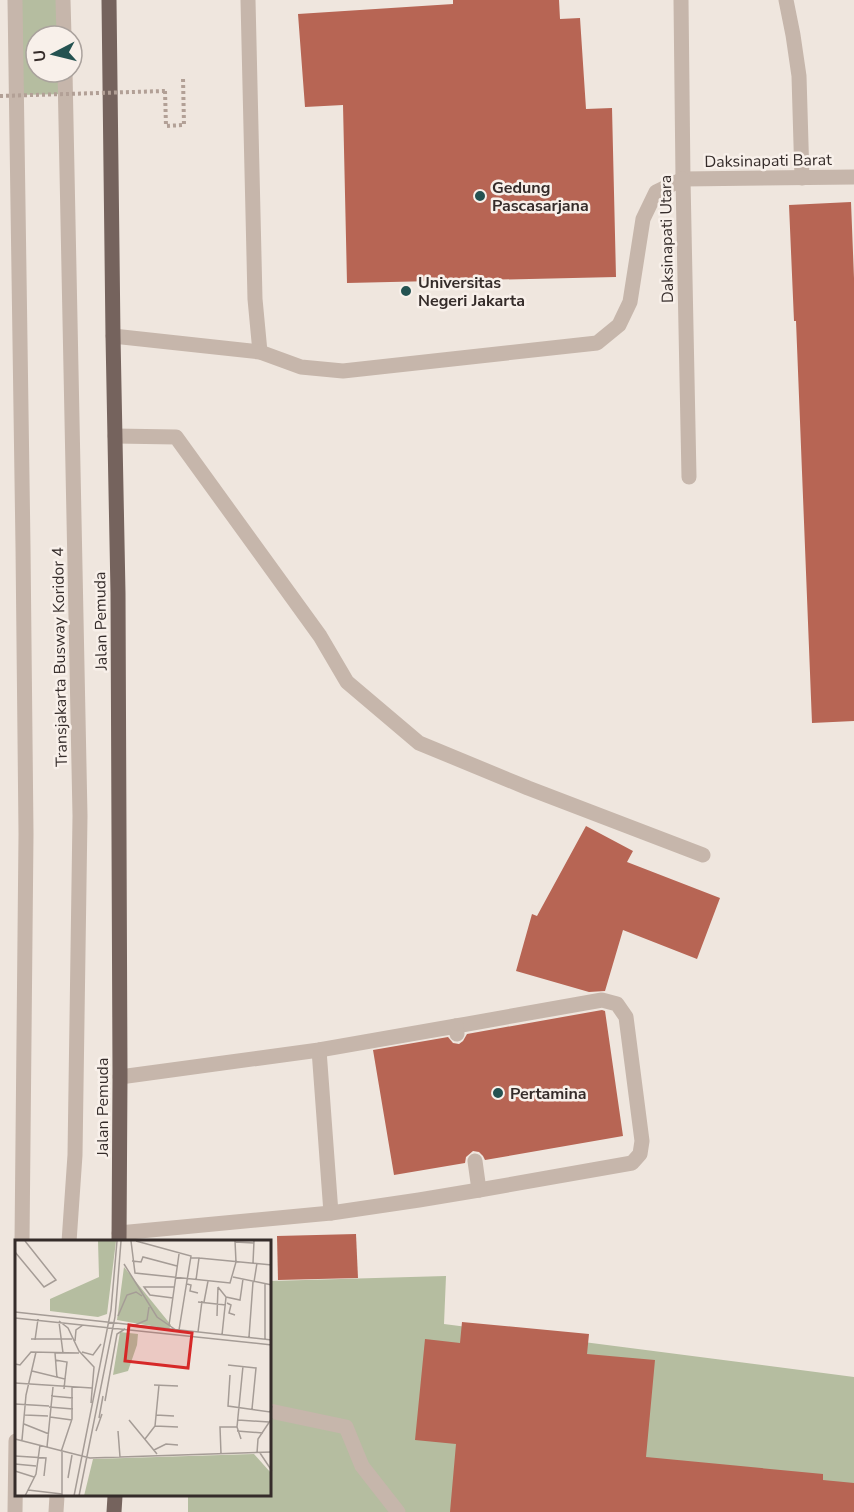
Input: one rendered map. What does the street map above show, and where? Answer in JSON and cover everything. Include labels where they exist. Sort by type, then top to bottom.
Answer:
[{"type":"main road","name":"Jalan Pemuda","points":[[109,0],[118,593],[119,1238]]},
{"type":"main road","points":[[114,1512],[115,1497]]},
{"type":"street","name":"Transjakarta Busway Koridor 4","points":[[15,0],[26,834],[22,1240]]},
{"type":"street","points":[[63,0],[64,24]]},
{"type":"street","points":[[248,0],[255,299],[260,352]]},
{"type":"street","name":"Daksinapati Utara","points":[[681,0],[689,477]]},
{"type":"street","points":[[786,0],[799,76],[802,178]]},
{"type":"street","name":"Transjakarta Busway Koridor 4","points":[[65,84],[81,816],[75,1155],[69,1240]]},
{"type":"street","name":"Daksinapati Barat","points":[[683,179],[854,177]]},
{"type":"street","points":[[113,336],[260,352],[301,367],[343,371],[597,343],[619,325],[630,302],[643,219],[656,192],[683,179]]},
{"type":"street","points":[[115,436],[176,438],[320,636],[347,682],[419,743],[528,788],[703,855]]},
{"type":"street","points":[[119,1238],[331,1213],[632,1163],[640,1154],[642,1141],[626,1017],[617,1004],[602,1000],[457,1030],[120,1077]]},
{"type":"street","points":[[319,1050],[331,1213]]},
{"type":"street","points":[[475,1161],[479,1190]]},
{"type":"street","points":[[272,1411],[346,1427],[362,1466],[398,1512]]},
{"type":"street","points":[[15,1497],[15,1512]]},
{"type":"street","points":[[56,1512],[57,1497]]},
{"type":"path","points":[[0,96],[165,91],[166,126],[184,125],[183,78]]},
{"type":"green space","points":[[15,0],[63,0],[64,24],[24,24],[24,84],[65,84],[65,94],[17,95]]},
{"type":"green space","points":[[446,1276],[444,1324],[854,1377],[854,1512],[188,1512],[188,1497],[272,1497],[272,1281]]},
{"type":"building","name":"Gedung Pascasarjana","points":[[453,0],[559,0],[560,19],[580,18],[586,109],[612,108],[616,277],[347,283],[343,105],[305,107],[298,14],[453,4]]},
{"type":"building","points":[[851,202],[854,278],[854,721],[812,723],[796,321],[794,321],[789,205]]},
{"type":"building","points":[[586,826],[633,851],[627,862],[720,898],[697,959],[623,930],[605,991],[589,992],[516,971],[532,914],[537,916]]},
{"type":"building","name":"Pertamina","points":[[605,1011],[623,1136],[485,1160],[479,1152],[473,1151],[466,1157],[465,1163],[394,1175],[373,1050],[448,1037],[453,1043],[459,1044],[467,1034]]},
{"type":"building","points":[[356,1234],[358,1278],[278,1280],[277,1236]]},
{"type":"building","points":[[462,1322],[589,1334],[587,1354],[655,1360],[646,1457],[823,1474],[823,1480],[854,1483],[854,1512],[450,1512],[456,1444],[415,1440],[425,1339],[460,1343]]},
{"type":"place","name":"Gedung Pascasarjana","points":[[480,196]]},
{"type":"place","name":"Universitas Negeri Jakarta","points":[[406,291]]},
{"type":"place","name":"Pertamina","points":[[498,1093]]}]
